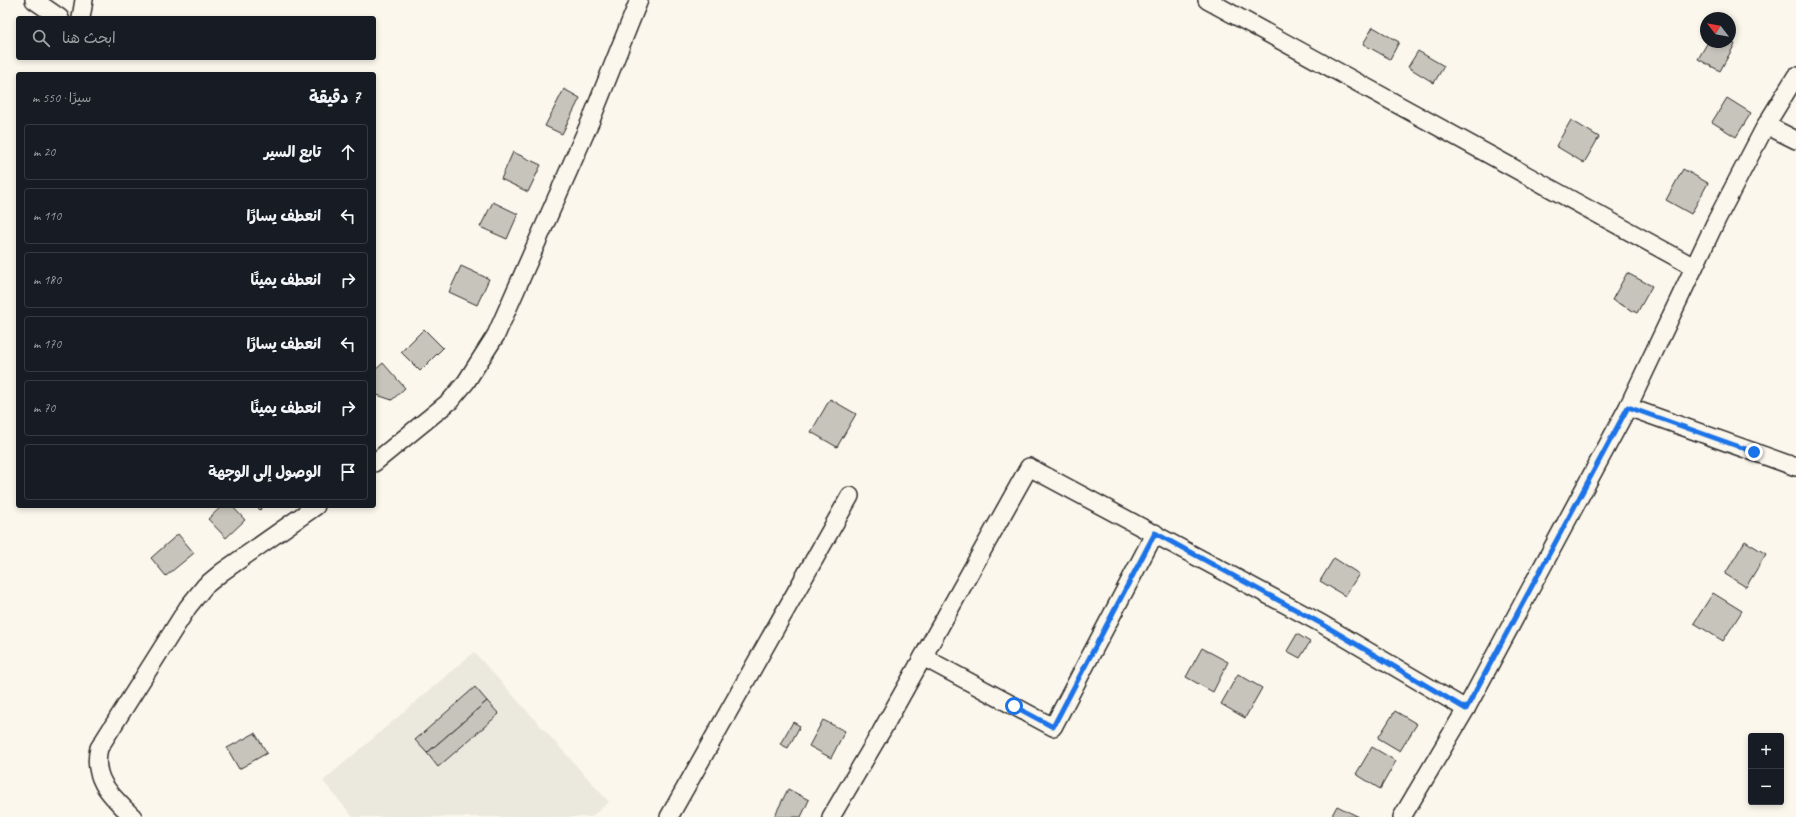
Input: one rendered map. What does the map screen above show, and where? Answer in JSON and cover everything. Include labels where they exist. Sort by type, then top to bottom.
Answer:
[{"type":"street","points":[[34,0],[57,16]]},
{"type":"street","points":[[81,16],[84,0]]},
{"type":"street","points":[[376,461],[450,401],[466,382],[496,335],[591,120],[639,0]]},
{"type":"street","points":[[1207,0],[1694,267]]},
{"type":"street","points":[[1402,817],[1466,709],[1628,407],[1694,267],[1766,126],[1796,76]]},
{"type":"street","points":[[1766,126],[1796,140]]},
{"type":"street","points":[[1628,407],[1796,467]]},
{"type":"street","points":[[832,817],[1029,467],[1155,533],[1322,624],[1466,709]]},
{"type":"street","points":[[669,817],[850,496]]},
{"type":"street","points":[[133,817],[110,794],[103,783],[96,760],[99,748],[188,607],[205,586],[313,508]]},
{"type":"street","points":[[923,657],[1053,727],[1155,533]]},
{"type":"shaded area","points":[[474,652],[609,802],[591,817],[353,817],[323,781]]},
{"type":"building","points":[[1373,27],[1399,42],[1390,59],[1363,44]]},
{"type":"building","points":[[1704,48],[1733,48],[1720,71],[1698,59]]},
{"type":"building","points":[[1418,51],[1444,66],[1434,83],[1408,67]]},
{"type":"building","points":[[564,89],[580,98],[562,134],[545,126]]},
{"type":"building","points":[[1727,98],[1751,113],[1736,137],[1712,122]]},
{"type":"building","points":[[1571,120],[1599,137],[1584,163],[1556,146]]},
{"type":"building","points":[[513,152],[541,165],[528,192],[501,179]]},
{"type":"building","points":[[1683,169],[1708,183],[1691,214],[1666,200]]},
{"type":"building","points":[[493,202],[518,214],[507,239],[480,227]]},
{"type":"building","points":[[461,266],[489,279],[477,305],[449,292]]},
{"type":"building","points":[[1627,273],[1652,286],[1637,313],[1612,300]]},
{"type":"building","points":[[424,329],[443,348],[420,371],[401,352]]},
{"type":"building","points":[[383,363],[405,388],[392,400],[376,395],[376,369]]},
{"type":"building","points":[[830,399],[856,414],[837,447],[811,432]]},
{"type":"building","points":[[220,508],[234,508],[245,520],[226,538],[208,519]]},
{"type":"building","points":[[178,534],[194,553],[166,576],[151,558]]},
{"type":"building","points":[[1745,541],[1766,554],[1746,587],[1725,574]]},
{"type":"building","points":[[1334,558],[1359,574],[1345,596],[1320,581]]},
{"type":"building","points":[[1713,593],[1742,611],[1723,641],[1694,623]]},
{"type":"building","points":[[1297,634],[1310,642],[1300,658],[1287,651]]},
{"type":"building","points":[[1202,648],[1228,662],[1213,692],[1186,677]]},
{"type":"building","points":[[1238,674],[1262,688],[1245,718],[1221,704]]},
{"type":"building","points":[[475,687],[487,701],[427,753],[415,740]]},
{"type":"building","points":[[487,701],[499,714],[438,767],[427,753]]},
{"type":"building","points":[[1395,711],[1417,724],[1400,751],[1378,738]]},
{"type":"building","points":[[823,720],[845,731],[831,758],[809,746]]},
{"type":"building","points":[[793,722],[800,726],[788,748],[780,744]]},
{"type":"building","points":[[255,733],[267,753],[239,769],[227,748]]},
{"type":"building","points":[[1372,747],[1396,761],[1380,789],[1356,774]]},
{"type":"building","points":[[788,789],[809,800],[801,817],[774,817]]},
{"type":"building","points":[[1337,806],[1359,817],[1331,817]]},
{"type":"route","points":[[1014,706],[1053,727],[1155,533],[1322,624],[1466,709],[1628,407],[1754,452]]}]
